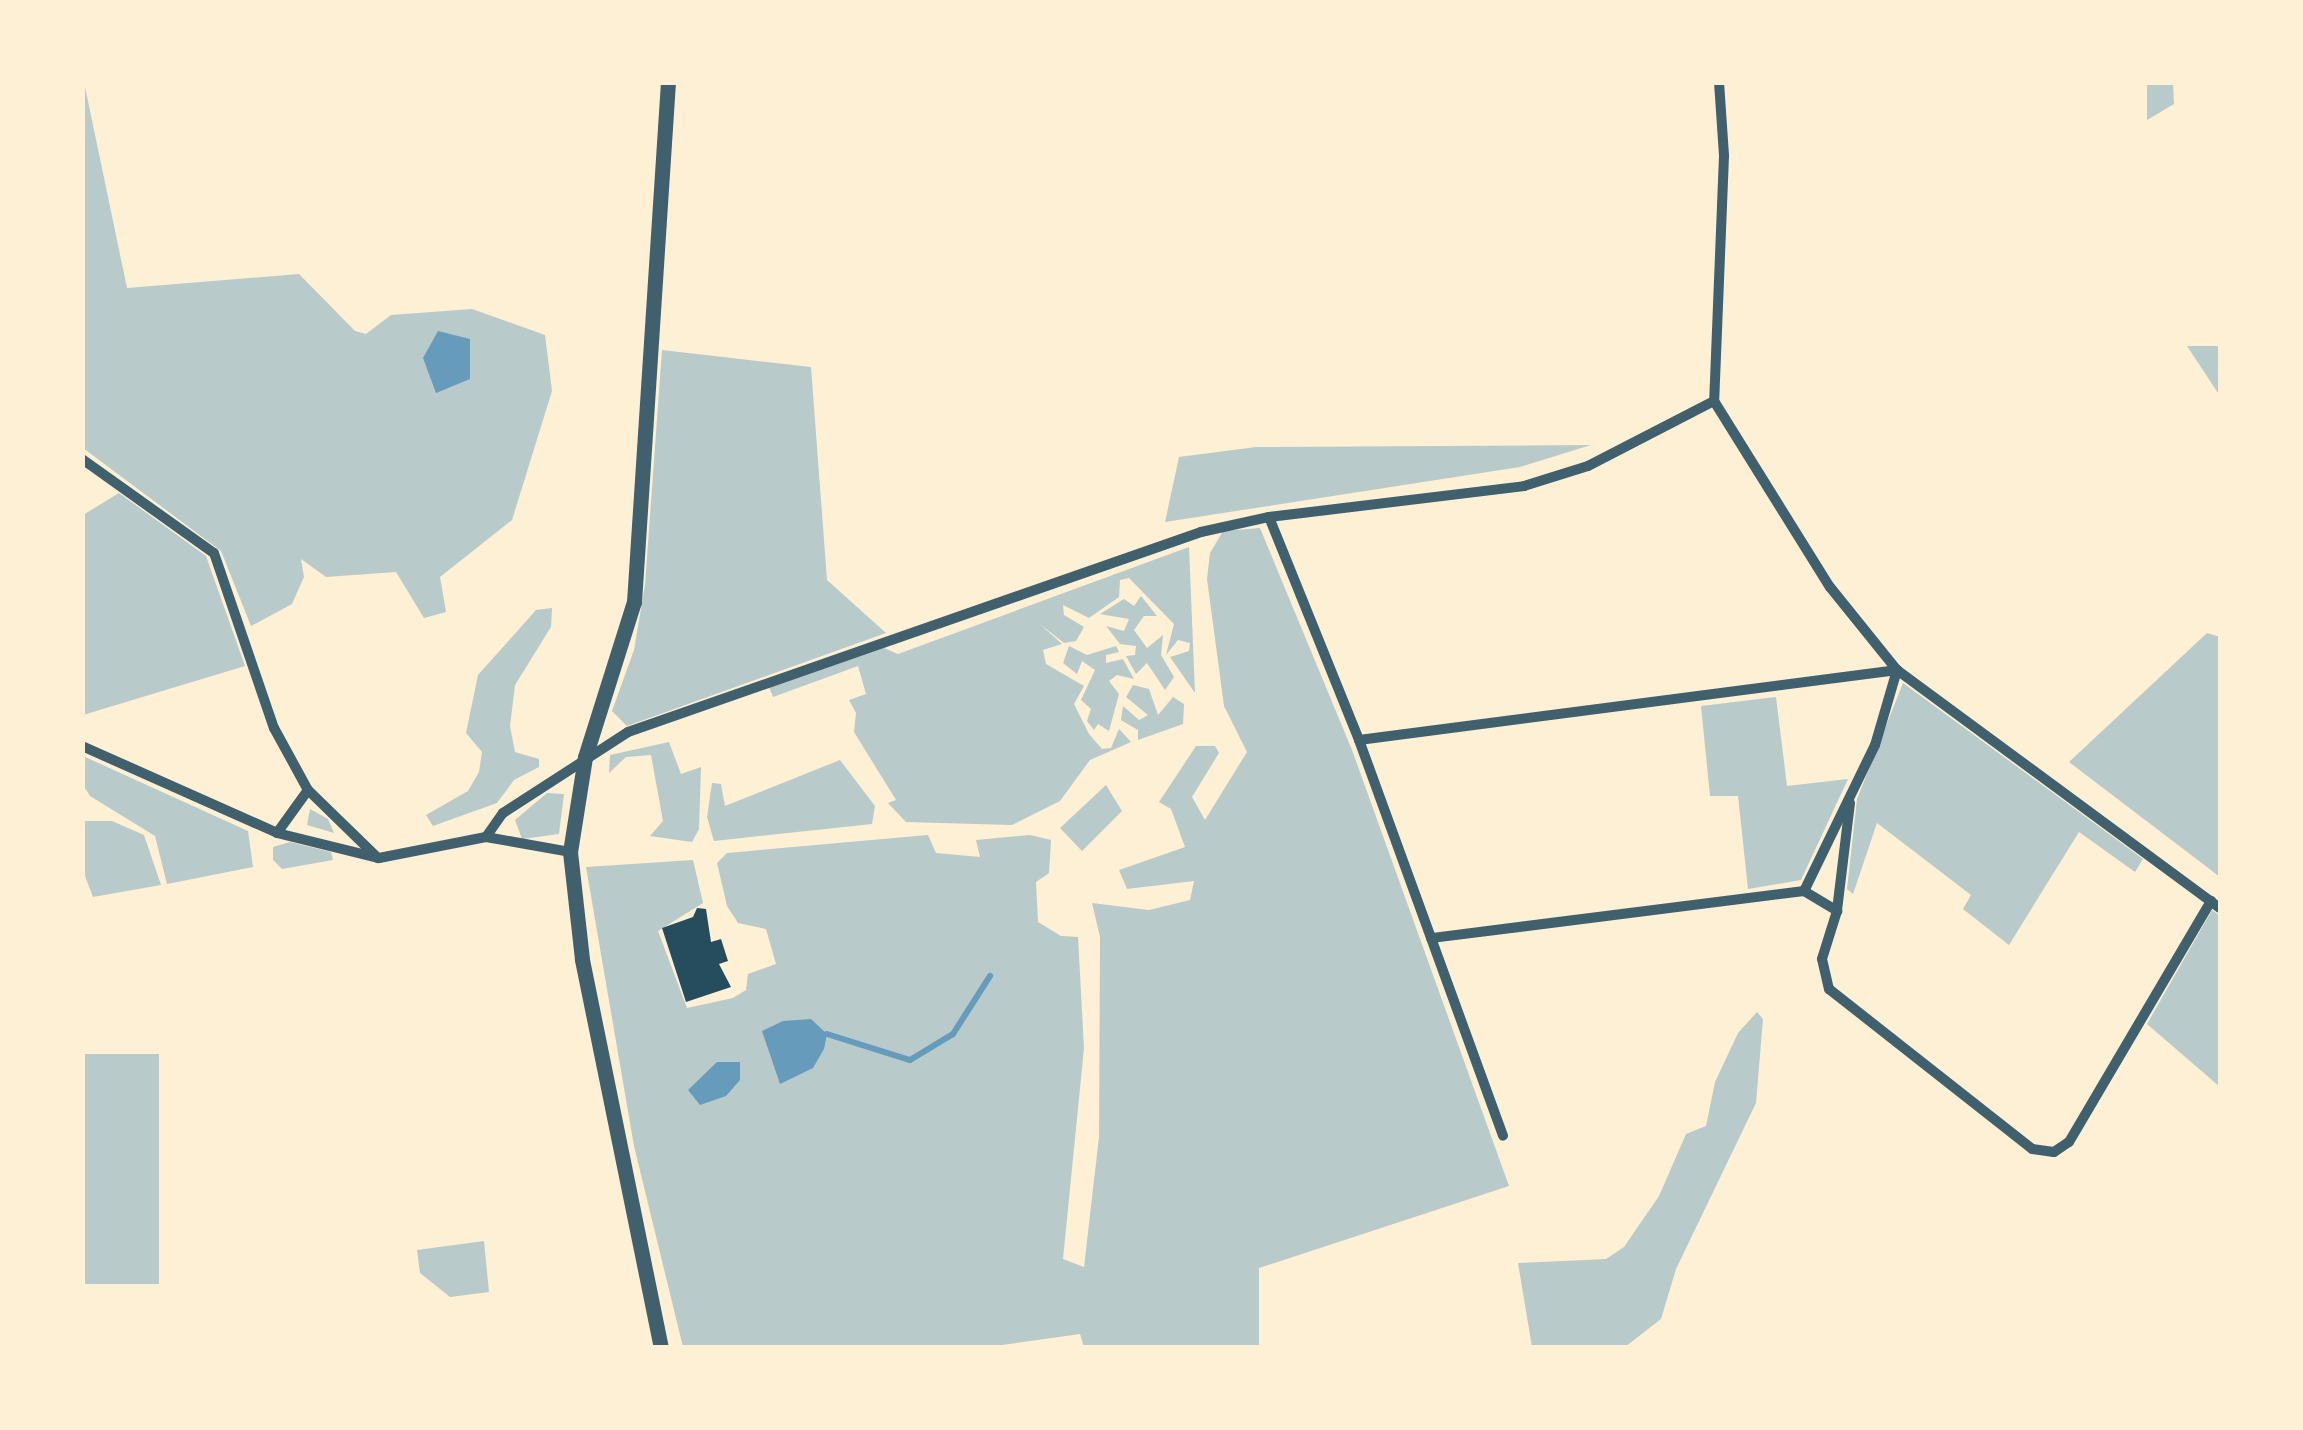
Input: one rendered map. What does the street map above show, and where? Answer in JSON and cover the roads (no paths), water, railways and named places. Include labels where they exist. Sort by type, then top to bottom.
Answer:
[{"type":"street","points":[[661,1348],[582,959],[570,852],[585,756],[626,644],[634,602],[668,82]]},
{"type":"street","points":[[1719,82],[1724,156],[1714,401],[1830,587],[1897,670],[2216,904],[2069,1142],[2054,1152],[2032,1149],[1829,989],[1821,971],[1837,910],[1851,794]]},
{"type":"street","points":[[486,837],[503,813],[585,756],[628,732],[1201,532],[1269,517],[1524,486],[1588,466],[1714,401]]},
{"type":"street","points":[[82,459],[214,553],[274,728],[308,790],[378,858]]},
{"type":"street","points":[[1269,517],[1359,740],[1503,1136]]},
{"type":"street","points":[[1359,740],[1897,670]]},
{"type":"street","points":[[1804,891],[1875,744],[1897,670]]},
{"type":"street","points":[[82,746],[277,832],[378,858],[486,837],[570,852]]},
{"type":"street","points":[[277,832],[308,790]]},
{"type":"street","points":[[1431,938],[1804,891],[1837,910]]},
{"type":"water","points":[[438,331],[470,339],[470,379],[436,393],[423,358]]},
{"type":"water","points":[[811,1019],[827,1034],[824,1049],[813,1068],[780,1084],[762,1031],[783,1021]]},
{"type":"water","points":[[717,1062],[740,1062],[740,1080],[726,1096],[700,1105],[688,1090]]},
{"type":"waterway","points":[[827,1034],[910,1060],[953,1034],[990,976]]}]
